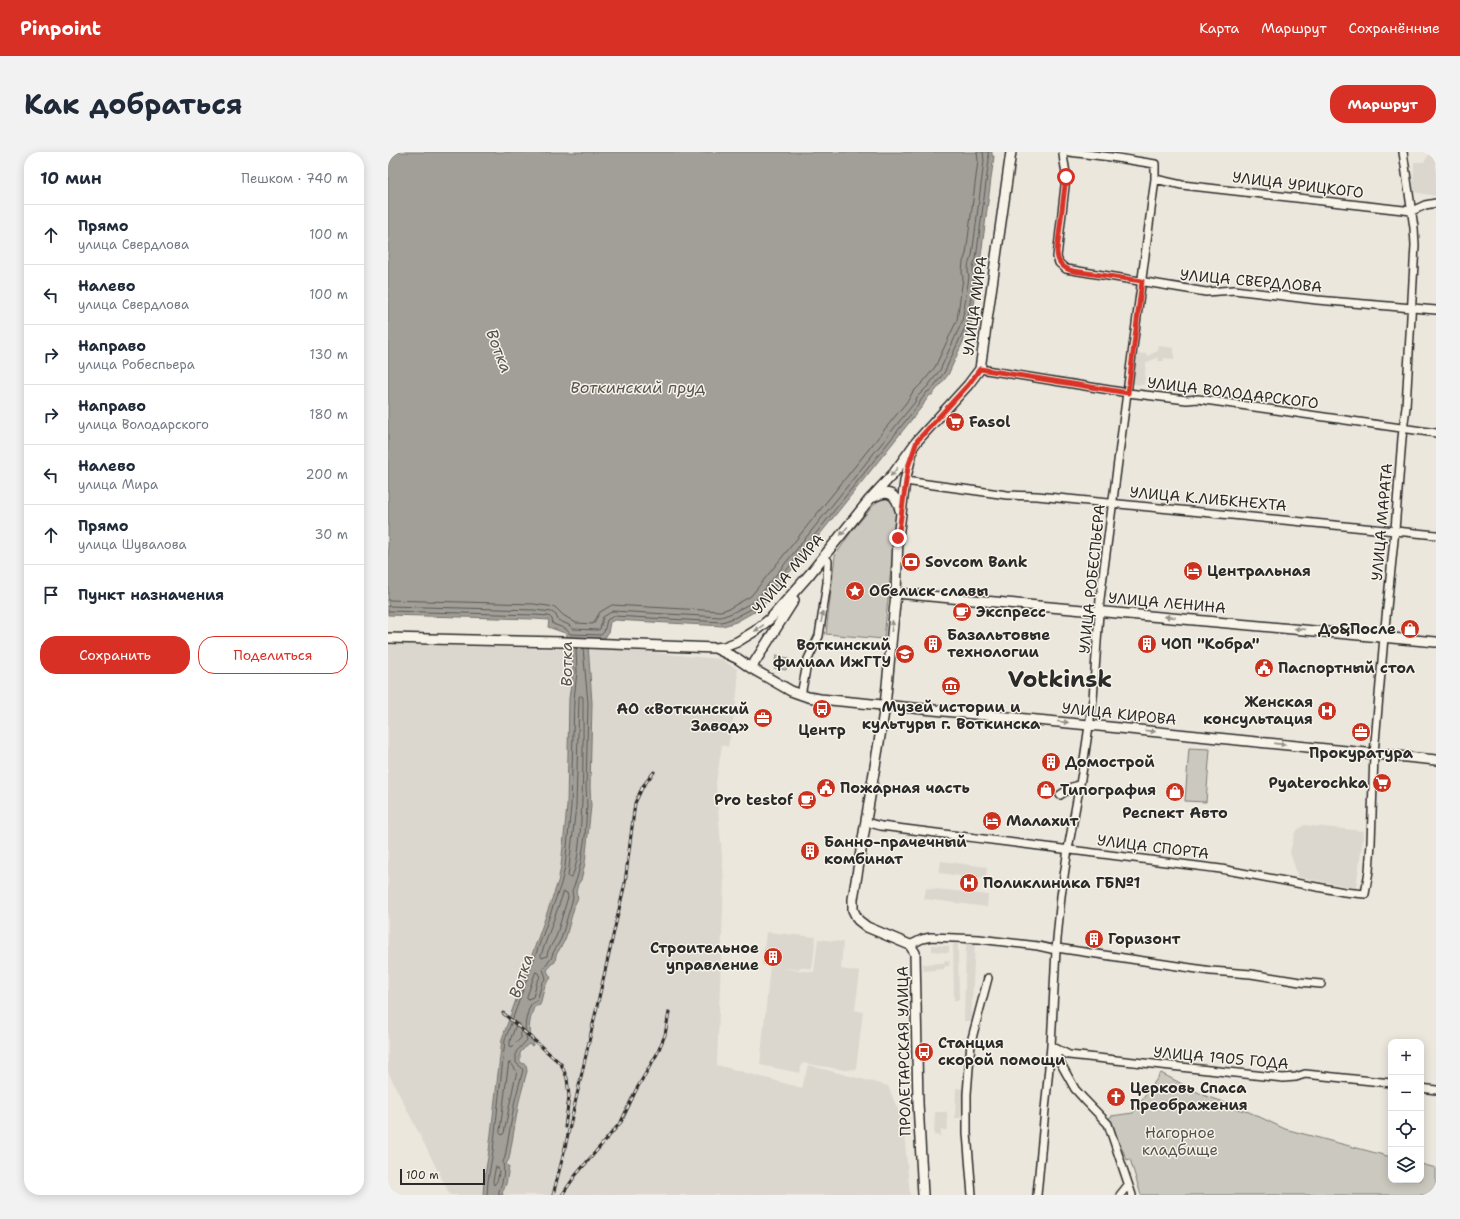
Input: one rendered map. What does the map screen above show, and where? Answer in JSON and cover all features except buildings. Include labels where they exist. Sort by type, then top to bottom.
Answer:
[{"type":"main road","name":"УЛИЦА МИРА","points":[[715,648],[724,647],[737,642],[771,618],[809,575],[869,500],[894,473],[917,441],[968,385],[980,369],[1011,152]]},
{"type":"main road","name":"УЛИЦА МИРА","points":[[885,706],[896,593],[896,561],[901,512],[911,454],[917,441]]},
{"type":"main road","points":[[869,500],[879,495],[890,493],[897,500],[901,512]]},
{"type":"main road","points":[[751,668],[809,575]]},
{"type":"main road","name":"УЛИЦА ЛЕНИНА","points":[[896,593],[1436,642]]},
{"type":"main road","points":[[388,638],[602,643],[715,648]]},
{"type":"main road","name":"УЛИЦА КИРОВА","points":[[715,648],[791,691],[820,699],[1089,724],[1436,760]]},
{"type":"main road","name":"ПРОЛЕТАРСКАЯ УЛИЦА","points":[[885,706],[853,899],[853,910],[858,920],[867,926],[910,945],[915,956],[918,1103],[923,1195]]},
{"type":"street","name":"УЛИЦА СВЕРДЛОВА","points":[[1063,152],[1063,159],[1066,166],[1066,177],[1057,251],[1059,263],[1066,269],[1206,292],[1234,290],[1317,300],[1436,310]]},
{"type":"street","name":"УЛИЦА РОБЕСПЬЕРА","points":[[1037,1195],[1051,1046],[1056,949],[1061,896],[1093,699],[1099,611],[1155,179],[1155,164],[1068,152]]},
{"type":"street","name":"УЛИЦА МАРАТА","points":[[1364,894],[1369,872],[1374,754],[1406,407],[1415,245],[1412,211],[1403,152]]},
{"type":"street","name":"УЛИЦА УРИЦКОГО","points":[[1155,179],[1182,185],[1412,211],[1425,205],[1436,203]]},
{"type":"street","name":"УЛИЦА ВОЛОДАРСКОГО","points":[[980,369],[1128,393],[1187,400],[1198,399],[1436,433]]},
{"type":"street","name":"УЛИЦА К.ЛИБКНЕХТА","points":[[906,481],[1007,495],[1037,496],[1113,503],[1436,535]]},
{"type":"street","points":[[801,695],[808,660],[819,636],[827,582],[828,561],[824,556]]},
{"type":"street","points":[[1060,795],[1072,786],[1080,785]]},
{"type":"street","name":"УЛИЦА СПОРТА","points":[[866,822],[880,826],[1068,848],[1221,869],[1344,892],[1364,894]]},
{"type":"street","points":[[910,945],[922,939],[931,937],[979,939],[1211,971],[1251,974],[1321,984]]},
{"type":"street","points":[[972,1195],[966,1133],[970,1042],[988,978]]},
{"type":"street","points":[[1051,1046],[1075,1089],[1108,1124],[1132,1195]]},
{"type":"street","name":"УЛИЦА 1905 ГОДА","points":[[1051,1046],[1069,1055],[1164,1066],[1283,1078],[1296,1077],[1305,1074],[1388,1083]]},
{"type":"street","points":[[1424,1088],[1436,1090]]},
{"type":"street","points":[[1120,1195],[1128,1185]]},
{"type":"shaded area","points":[[1431,152],[1436,152],[1436,196],[1413,192],[1414,162],[1424,162]]},
{"type":"shaded area","points":[[1159,346],[1174,348],[1174,359],[1164,358],[1164,361],[1158,361],[1158,357],[1146,363],[1144,385],[1132,384],[1135,353],[1147,354],[1147,356],[1158,351]]},
{"type":"shaded area","points":[[564,643],[591,644],[602,648],[721,659],[737,669],[738,682],[736,704],[728,747],[722,745],[716,783],[724,881],[717,1065],[802,1088],[808,1065],[888,1086],[903,1122],[910,1195],[450,1195],[388,1072],[388,644],[557,649]]},
{"type":"shaded area","points":[[1304,825],[1364,831],[1356,888],[1298,877],[1290,852],[1295,832]]},
{"type":"shaded area","name":"Поликлиника ГБ№1","points":[[941,861],[987,867],[986,879],[971,878],[970,893],[988,895],[987,907],[924,899],[926,888],[966,892],[968,877],[939,873]]},
{"type":"shaded area","points":[[766,932],[816,937],[812,969],[800,967],[799,969],[780,968],[814,972],[818,939],[843,942],[841,969],[860,972],[855,1010],[863,1012],[856,1069],[845,1070],[802,1063],[800,1073],[760,1065],[770,966],[762,965]]},
{"type":"shaded area","points":[[966,943],[975,944],[971,1021],[964,1021]]},
{"type":"shaded area","points":[[953,944],[958,944],[959,1000],[954,1000]]},
{"type":"shaded area","points":[[932,945],[949,946],[949,953],[932,951]]},
{"type":"shaded area","points":[[945,960],[950,961],[949,966],[945,966],[944,969],[923,971],[923,964],[944,963]]},
{"type":"shaded area","points":[[956,1088],[963,1089],[961,1118],[955,1118]]},
{"type":"shaded area","points":[[935,1112],[947,1112],[948,1130],[941,1130],[941,1136],[934,1135]]},
{"type":"green space","points":[[892,497],[897,507],[884,639],[826,634],[835,556],[851,532],[878,500]]},
{"type":"green space","points":[[776,656],[788,658],[786,670],[774,668]]},
{"type":"green space","points":[[1189,748],[1210,749],[1206,802],[1185,801]]},
{"type":"green space","name":"Нагорное кладбище","points":[[1161,1073],[1203,1095],[1221,1101],[1237,1109],[1249,1112],[1285,1129],[1388,1156],[1388,1183],[1424,1183],[1424,1165],[1436,1168],[1436,1195],[1141,1195],[1130,1159],[1127,1160],[1109,1119],[1111,1116],[1133,1113]]},
{"type":"water","name":"Воткинский пруд","points":[[388,152],[992,152],[992,156],[994,156],[980,263],[978,263],[977,272],[979,273],[971,324],[948,375],[932,395],[930,395],[761,608],[736,622],[723,626],[615,620],[610,622],[608,633],[604,639],[567,638],[565,633],[548,627],[549,620],[388,615]]},
{"type":"water","points":[[572,644],[588,644],[592,703],[591,806],[585,863],[581,880],[578,884],[576,892],[578,898],[565,940],[556,955],[555,962],[550,965],[547,971],[551,978],[545,985],[540,1005],[534,1007],[531,1016],[529,1029],[534,1043],[532,1046],[528,1044],[520,1053],[520,1062],[526,1065],[527,1071],[519,1101],[509,1159],[506,1164],[509,1167],[506,1184],[502,1192],[503,1195],[483,1195],[502,1039],[558,882],[561,866],[567,806],[569,698],[573,672]]},
{"type":"railway","points":[[553,1195],[625,883],[635,803],[643,786],[654,772]]},
{"type":"railway","points":[[562,1195],[575,1176],[621,1122],[636,1090],[657,1054],[665,1035],[669,1012]]},
{"type":"railway","points":[[503,1013],[561,1064],[567,1078],[569,1097],[565,1127]]},
{"type":"place","name":"Fasol","points":[[955,422]]},
{"type":"place","name":"Sovcom Bank","points":[[911,562]]},
{"type":"place","name":"Центральная","points":[[1193,571]]},
{"type":"place","name":"Обелиск славы","points":[[855,591]]},
{"type":"place","name":"Экспресс","points":[[962,612]]},
{"type":"place","name":"До&После","points":[[1410,629]]},
{"type":"place","name":"Базальтовые технологии","points":[[933,644]]},
{"type":"place","name":"ЧОП \"Кобра\"","points":[[1147,644]]},
{"type":"place","name":"Воткинский филиал ИжГТУ","points":[[905,654]]},
{"type":"place","name":"Паспортный стол","points":[[1264,668]]},
{"type":"place","name":"Музей истории и культуры г. Воткинска","points":[[951,686]]},
{"type":"place","name":"Центр","points":[[822,709]]},
{"type":"place","name":"Женская консультация","points":[[1327,711]]},
{"type":"place","name":"АО «Воткинский Завод»","points":[[763,718]]},
{"type":"place","name":"Прокуратура","points":[[1361,732]]},
{"type":"place","name":"Домострой","points":[[1051,762]]},
{"type":"place","name":"Pyaterochka","points":[[1382,783]]},
{"type":"place","name":"Пожарная часть","points":[[826,788]]},
{"type":"place","name":"Типография","points":[[1046,790]]},
{"type":"place","name":"Респект Авто","points":[[1175,792]]},
{"type":"place","name":"Pro testof","points":[[807,800]]},
{"type":"place","name":"Малахит","points":[[992,821]]},
{"type":"place","name":"Банно-прачечный комбинат","points":[[810,851]]},
{"type":"place","name":"Поликлиника ГБ№1","points":[[969,883]]},
{"type":"place","name":"Горизонт","points":[[1094,939]]},
{"type":"place","name":"Строительное управление","points":[[773,957]]},
{"type":"place","name":"Станция скорой помощи","points":[[924,1052]]},
{"type":"place","name":"Церковь Спаса Преображения","points":[[1116,1097]]},
{"type":"district","name":"Votkinsk","points":[[1060,679]]},
{"type":"route","points":[[898,538],[908,467],[911,454],[917,441],[968,385],[980,369],[1128,393],[1142,281],[1073,271],[1066,269],[1059,263],[1057,251],[1066,177]]},
{"type":"water label","name":"Вотка","points":[[499,351]]},
{"type":"water label","name":"Вотка","points":[[566,664]]},
{"type":"water label","name":"Вотка","points":[[521,976]]}]
